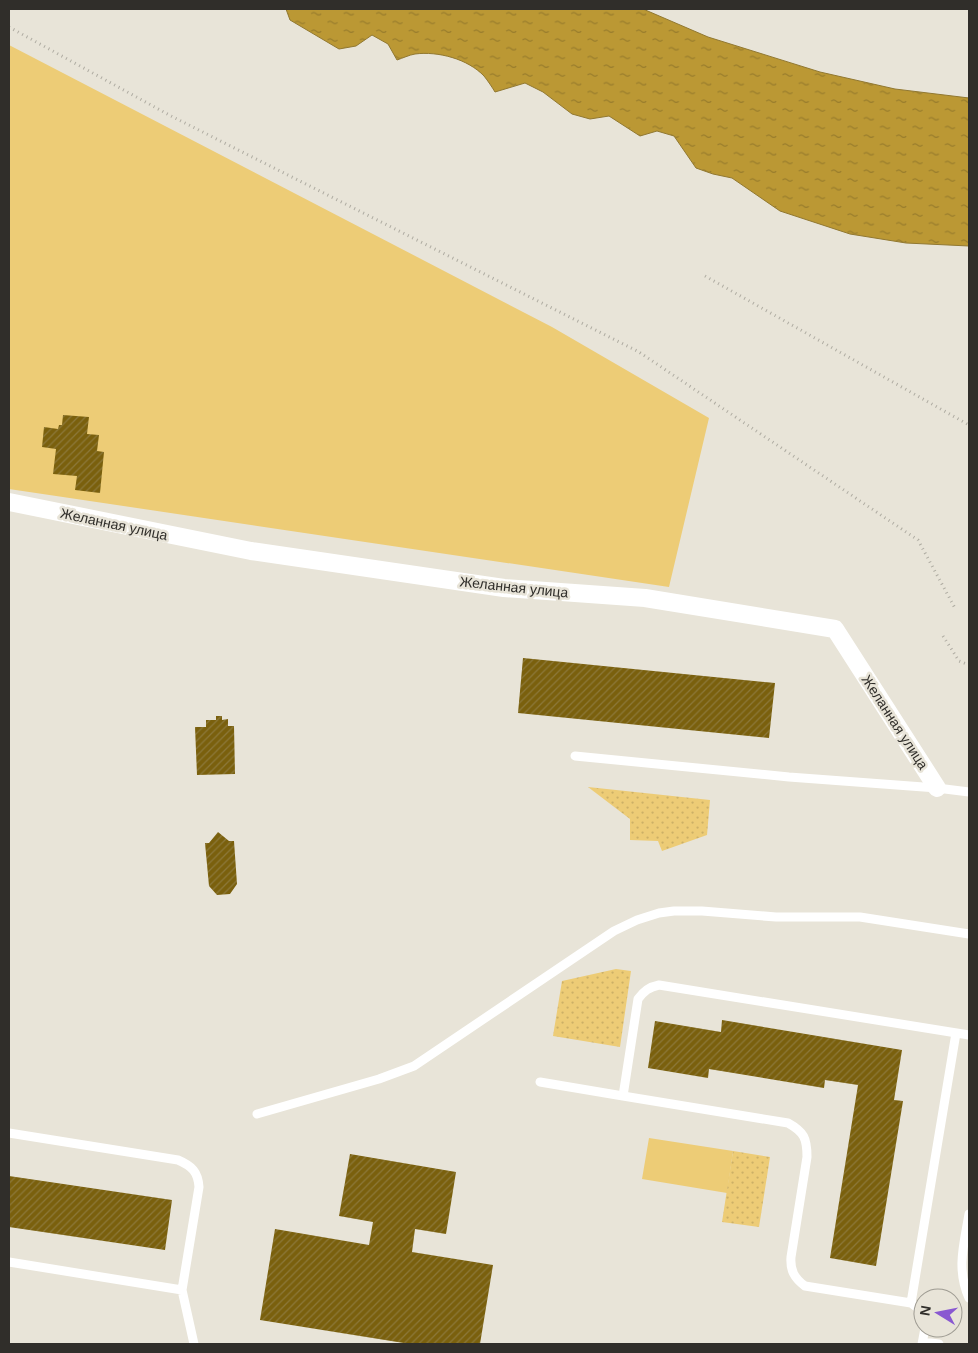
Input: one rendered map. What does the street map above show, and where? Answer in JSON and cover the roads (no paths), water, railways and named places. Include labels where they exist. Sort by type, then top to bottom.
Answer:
[{"type":"street","name":"Желанная улица","points":[[9,502],[251,551],[504,588],[645,598],[835,629],[937,788]]},
{"type":"lane","points":[[575,756],[969,792]]},
{"type":"lane","points":[[256,1114],[379,1079],[414,1066],[614,931],[637,920],[659,913],[702,911],[776,917],[860,917],[969,934]]},
{"type":"lane","points":[[623,1096],[638,1000],[644,991],[660,984],[969,1035]]},
{"type":"lane","points":[[540,1082],[788,1123],[797,1128],[803,1134],[807,1143],[807,1157],[791,1257],[790,1267],[794,1275],[805,1286],[911,1303],[956,1033]]},
{"type":"lane","points":[[9,1133],[178,1160],[189,1165],[194,1170],[198,1178],[199,1187],[182,1290],[194,1344]]},
{"type":"lane","points":[[969,1214],[961,1265],[964,1284],[969,1298]]},
{"type":"lane","points":[[9,1262],[182,1290]]},
{"type":"lane","points":[[922,1343],[939,1344]]},
{"type":"water","points":[[286,9],[643,9],[708,37],[820,72],[895,89],[969,98],[969,246],[906,243],[850,234],[780,211],[732,178],[696,168],[674,136],[657,131],[640,136],[609,116],[590,119],[572,114],[543,92],[525,83],[495,92],[484,76],[470,65],[443,55],[413,54],[397,60],[388,44],[372,35],[356,46],[339,49],[290,20]]}]
